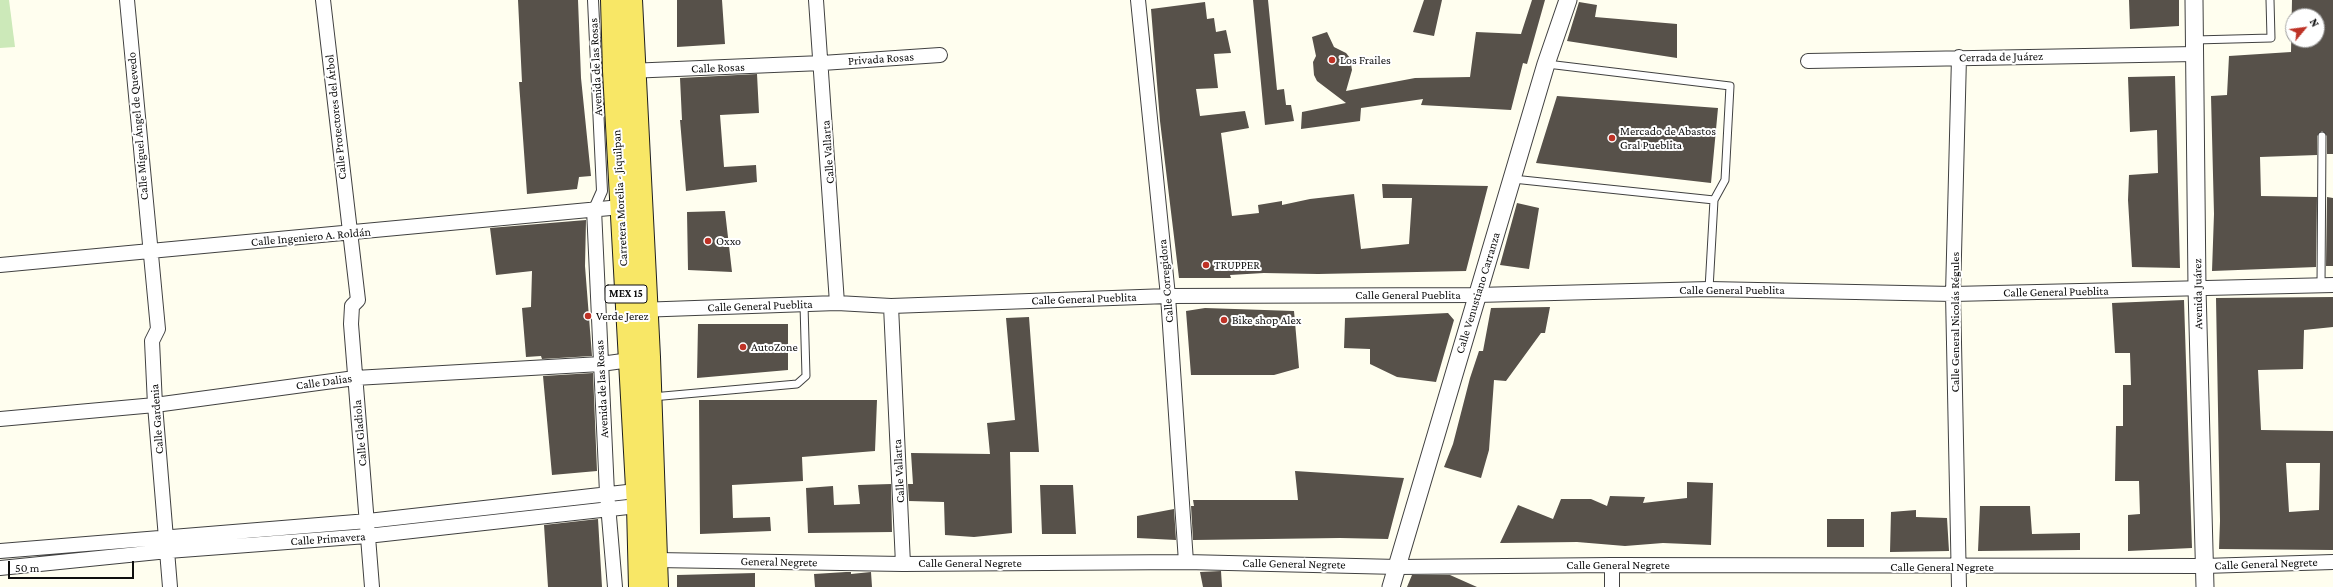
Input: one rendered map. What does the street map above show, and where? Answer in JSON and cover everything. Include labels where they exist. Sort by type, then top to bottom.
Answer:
[{"type":"main road","name":"Carretera Morelia - Jiquilpan","points":[[612,0],[624,71],[646,497],[656,560],[657,587]]},
{"type":"main road","name":"Carretera Morelia - Jiquilpan","points":[[631,0],[624,71],[621,207],[637,310]]},
{"type":"main road","name":"Carretera Morelia - Jiquilpan","points":[[639,358],[650,397],[646,497],[640,587]]},
{"type":"street","name":"Calle Miguel Ángel de Quevedo","points":[[127,0],[150,252]]},
{"type":"street","name":"Calle Protectores del Árbol","points":[[323,0],[349,234]]},
{"type":"street","name":"Avenida de las Rosas","points":[[593,0],[602,190],[594,209],[607,493],[610,508],[615,587]]},
{"type":"street","name":"Calle Vallarta","points":[[816,0],[822,63],[837,303]]},
{"type":"street","name":"Calle Corregidora","points":[[1138,0],[1168,296],[1186,562]]},
{"type":"street","name":"Calle Venustiano Carranza","points":[[1391,587],[1546,64],[1568,0]]},
{"type":"street","name":"Avenida Juárez","points":[[2194,0],[2198,288],[2205,587]]},
{"type":"street","name":"Cerrada de Juárez","points":[[1808,61],[1959,57],[2195,47]]},
{"type":"street","name":"Privada Rosas","points":[[822,63],[940,55]]},
{"type":"street","name":"Calle General Nicolás Régules","points":[[1959,57],[1953,294],[1959,587]]},
{"type":"street","name":"Calle Rosas","points":[[624,71],[822,63]]},
{"type":"street","name":"Calle Ingeniero A. Roldán","points":[[0,265],[349,234],[621,207]]},
{"type":"street","name":"Calle Gladiola","points":[[349,234],[358,300],[352,306],[351,324],[368,521],[367,536],[372,587]]},
{"type":"street","name":"Calle Gardenia","points":[[150,252],[158,329],[152,341],[155,405],[170,587]]},
{"type":"street","name":"Calle General Pueblita","points":[[637,310],[837,303],[891,306],[1168,296],[1477,295],[1709,289],[1953,294],[2327,285]]},
{"type":"street","name":"Calle Vallarta","points":[[891,306],[903,564]]},
{"type":"street","name":"Calle Dalias","points":[[0,419],[155,405],[355,378],[601,364],[639,358]]},
{"type":"street","name":"Calle Primavera","points":[[0,551],[166,536],[368,521],[607,493],[646,497]]},
{"type":"street","name":"Calle Primavera","points":[[0,568],[168,551],[367,536],[610,508],[646,497]]},
{"type":"street","name":"General Negrete","points":[[656,560],[903,564]]},
{"type":"street","name":"Calle General Negrete","points":[[903,564],[1186,562],[1398,567],[1612,565],[1959,567],[2204,566],[2333,562]]},
{"type":"street","points":[[1612,565],[1612,587]]},
{"type":"lane","points":[[2195,47],[2271,38],[2270,0]]},
{"type":"lane","points":[[1546,64],[1730,86],[1725,180],[1714,200],[1709,289]]},
{"type":"lane","points":[[2322,136],[2327,285]]},
{"type":"lane","points":[[1512,179],[1714,200]]},
{"type":"lane","points":[[650,397],[797,384],[806,376],[804,305]]},
{"type":"green space","points":[[0,0],[9,0],[15,47],[0,48]]},
{"type":"building","points":[[518,0],[578,0],[581,78],[591,176],[579,177],[577,189],[527,194],[519,82],[522,82]]},
{"type":"building","points":[[677,0],[722,0],[725,44],[677,47]]},
{"type":"building","points":[[1253,0],[1268,0],[1277,90],[1284,89],[1286,105],[1291,105],[1294,121],[1265,125]]},
{"type":"building","points":[[1424,0],[1442,0],[1434,36],[1413,32]]},
{"type":"building","points":[[1532,0],[1545,0],[1527,64],[1523,63],[1511,110],[1421,105],[1423,99],[1361,108],[1360,121],[1301,129],[1302,112],[1346,103],[1317,81],[1314,75],[1313,62],[1316,56],[1312,37],[1327,32],[1334,47],[1346,53],[1350,58],[1352,70],[1346,91],[1415,78],[1470,77],[1476,32],[1521,34]]},
{"type":"building","points":[[2129,0],[2179,0],[2179,26],[2130,29]]},
{"type":"building","points":[[2292,0],[2333,0],[2333,154],[2327,154],[2327,136],[2322,131],[2317,136],[2317,155],[2260,157],[2261,196],[2317,197],[2316,267],[2212,271],[2214,214],[2211,96],[2227,95],[2229,56],[2291,52],[2291,48],[2325,48],[2325,8],[2292,8]]},
{"type":"building","points":[[1205,2],[1207,19],[1214,18],[1216,32],[1226,30],[1231,53],[1214,54],[1218,88],[1196,89],[1200,116],[1245,111],[1249,128],[1221,133],[1232,216],[1259,213],[1258,205],[1282,201],[1282,205],[1310,199],[1354,194],[1361,249],[1409,244],[1412,198],[1383,198],[1382,184],[1488,186],[1466,271],[1318,274],[1264,273],[1230,275],[1231,278],[1179,278],[1160,121],[1151,9]]},
{"type":"building","points":[[1579,2],[1597,5],[1595,17],[1677,24],[1677,58],[1567,41]]},
{"type":"building","points":[[757,74],[759,113],[720,115],[724,167],[756,165],[757,182],[686,191],[680,120],[682,120],[680,78]]},
{"type":"building","points":[[2175,76],[2180,268],[2132,267],[2128,200],[2129,175],[2158,173],[2157,130],[2130,132],[2128,77]]},
{"type":"building","points":[[1557,96],[1718,108],[1711,183],[1536,163]]},
{"type":"building","points":[[2327,197],[2333,198],[2333,266],[2326,266]]},
{"type":"building","points":[[1517,203],[1539,208],[1529,269],[1500,265]]},
{"type":"building","name":"Oxxo","points":[[725,211],[732,272],[688,270],[687,212]]},
{"type":"building","points":[[586,220],[585,266],[592,356],[542,359],[541,356],[526,357],[522,308],[531,307],[532,271],[496,275],[490,228]]},
{"type":"building","points":[[2333,297],[2333,327],[2304,330],[2303,369],[2258,370],[2261,430],[2333,431],[2333,550],[2219,549],[2220,521],[2216,298]],"holes":[[[2286,463],[2320,463],[2319,510],[2289,512]]]},
{"type":"building","points":[[2184,300],[2192,548],[2128,551],[2128,515],[2140,514],[2139,481],[2115,481],[2116,426],[2123,426],[2123,385],[2131,385],[2130,353],[2115,353],[2112,303]]},
{"type":"building","points":[[1550,307],[1545,333],[1541,333],[1506,381],[1494,380],[1489,450],[1481,478],[1444,467],[1453,444],[1470,378],[1479,351],[1483,351],[1491,308]]},
{"type":"building","points":[[1205,308],[1294,311],[1299,368],[1274,375],[1191,375],[1186,311]]},
{"type":"building","points":[[1448,313],[1454,320],[1436,382],[1397,377],[1370,364],[1370,349],[1344,348],[1345,318]]},
{"type":"building","points":[[1029,317],[1039,452],[1010,452],[1012,533],[974,537],[945,535],[944,502],[909,501],[908,484],[913,484],[911,453],[990,454],[987,423],[1015,420],[1006,318]]},
{"type":"building","name":"AutoZone","points":[[698,324],[788,324],[788,370],[697,378]]},
{"type":"building","points":[[593,373],[597,471],[552,475],[543,376]]},
{"type":"building","points":[[699,400],[877,400],[875,451],[802,457],[803,481],[732,485],[733,518],[770,517],[771,531],[700,534]]},
{"type":"building","points":[[1295,471],[1404,478],[1388,539],[1340,538],[1193,540],[1191,506],[1194,506],[1193,500],[1298,500]]},
{"type":"building","points":[[1687,482],[1713,483],[1711,545],[1663,543],[1625,546],[1577,542],[1500,543],[1518,505],[1553,519],[1561,499],[1591,499],[1607,506],[1610,496],[1645,497],[1643,503],[1687,498]]},
{"type":"building","points":[[891,484],[892,532],[808,533],[806,488],[833,486],[834,505],[860,504],[858,485]]},
{"type":"building","points":[[1040,485],[1073,485],[1076,534],[1042,534]]},
{"type":"building","points":[[1980,506],[2030,506],[2032,534],[2080,533],[2080,550],[1978,551]]},
{"type":"building","points":[[1174,509],[1176,540],[1137,538],[1137,516]]},
{"type":"building","points":[[1916,510],[1916,517],[1947,518],[1949,551],[1890,552],[1891,512]]},
{"type":"building","points":[[598,519],[602,587],[548,587],[544,525]]},
{"type":"building","points":[[1827,519],[1864,519],[1864,547],[1827,547]]},
{"type":"building","points":[[1221,571],[1222,587],[1203,587],[1200,572]]},
{"type":"building","points":[[851,572],[851,574],[871,572],[872,587],[815,587],[814,574]]},
{"type":"building","points":[[755,573],[755,587],[677,587],[677,575]]},
{"type":"building","points":[[1412,575],[1450,575],[1477,587],[1407,587]]},
{"type":"place","name":"Los Frailes","points":[[1332,60]]},
{"type":"place","name":"Mercado de Abastos Gral Pueblita","points":[[1612,138]]},
{"type":"place","name":"Oxxo","points":[[708,241]]},
{"type":"place","name":"TRUPPER","points":[[1206,265]]},
{"type":"place","name":"Verde Jerez","points":[[588,316]]},
{"type":"place","name":"Bike shop Alex","points":[[1224,320]]},
{"type":"place","name":"AutoZone","points":[[743,347]]}]
